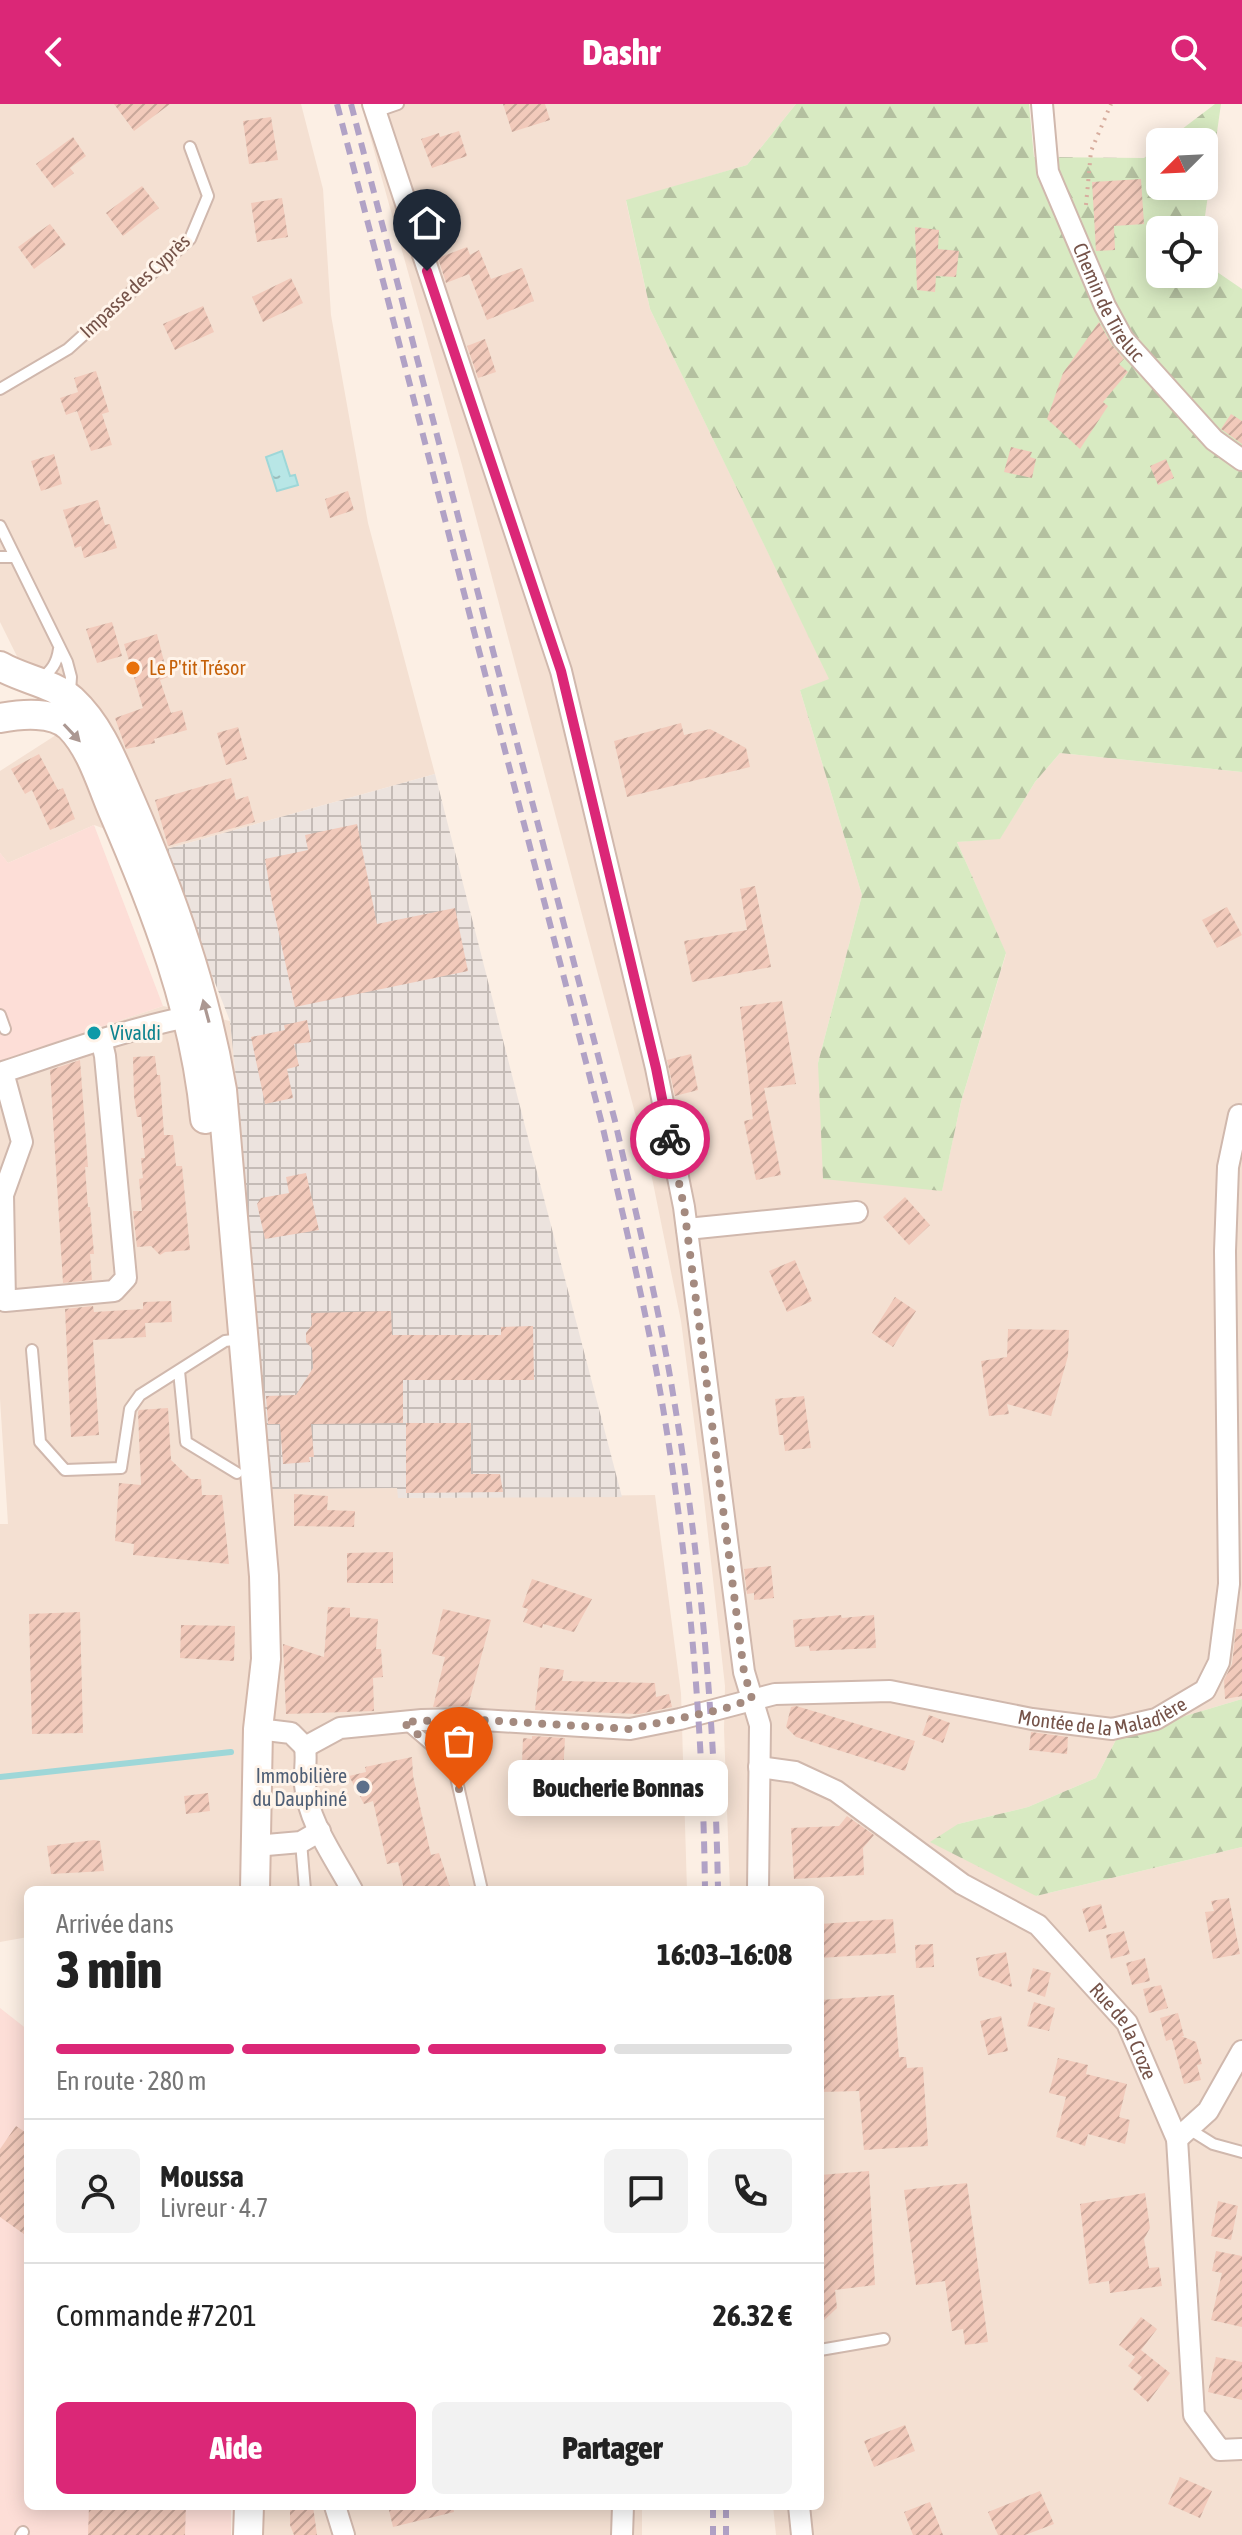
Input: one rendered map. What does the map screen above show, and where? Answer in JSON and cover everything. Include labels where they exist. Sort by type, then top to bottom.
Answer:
[{"type":"main road","points":[[0,666],[70,698],[97,729],[163,881],[199,983],[213,1036],[222,1090],[247,1660],[258,1729]]},
{"type":"main road","points":[[0,718],[35,715],[58,720],[69,726],[80,741],[145,888],[187,1017],[202,1092],[264,1576],[266,1659],[258,1729],[255,1886]]},
{"type":"main road","points":[[248,2535],[249,2510]]},
{"type":"street","name":"Chemin de Tireluc","points":[[1042,104],[1048,172],[1105,306],[1123,339],[1214,440],[1242,460]]},
{"type":"street","points":[[374,108],[561,671],[656,1068],[687,1229],[744,1672],[760,1725],[758,1886]]},
{"type":"street","points":[[101,1039],[126,1278],[114,1291],[5,1301],[3,1195],[22,1142],[3,1072],[101,1039],[136,1028],[187,1017]]},
{"type":"street","name":"Montée de la Maladière","points":[[305,1747],[340,1728],[466,1719],[630,1729],[775,1694],[890,1691],[1032,1719],[1112,1729],[1156,1719],[1205,1690],[1219,1662],[1229,1584],[1225,1251],[1228,1167],[1239,1115]]},
{"type":"street","points":[[687,1229],[857,1212]]},
{"type":"street","points":[[258,1729],[291,1733],[305,1747],[308,1762],[304,1783],[310,1809],[350,1886]]},
{"type":"street","name":"Rue de la Croze","points":[[759,1767],[795,1772],[836,1791],[962,1884],[1038,1925],[1127,2023],[1183,2134],[1194,2415],[1220,2450],[1242,2449]]},
{"type":"street","points":[[255,1846],[301,1842],[320,1831]]},
{"type":"street","points":[[1183,2134],[1208,2111],[1242,2051]]},
{"type":"street","points":[[336,2510],[344,2535]]},
{"type":"street","points":[[622,2535],[623,2510]]},
{"type":"street","points":[[799,2510],[802,2535]]},
{"type":"lane","points":[[374,108],[398,104]]},
{"type":"lane","name":"Impasse des Cyprès","points":[[0,389],[68,349],[190,239],[208,196],[190,147]]},
{"type":"lane","points":[[0,526],[59,647],[71,677],[70,698]]},
{"type":"lane","points":[[0,557],[14,557]]},
{"type":"lane","points":[[36,683],[52,671],[58,660],[59,647]]},
{"type":"lane","points":[[0,1015],[5,1029]]},
{"type":"lane","points":[[32,1350],[40,1442],[65,1470],[121,1468],[130,1409],[140,1395],[234,1340]]},
{"type":"lane","points":[[179,1371],[186,1442],[237,1473]]},
{"type":"lane","points":[[403,1722],[453,1764],[481,1886]]},
{"type":"lane","points":[[301,1842],[305,1886]]},
{"type":"lane","points":[[1183,2134],[1242,2152]]},
{"type":"lane","points":[[824,2349],[884,2339]]},
{"type":"path","points":[[1071,221],[1086,208],[1091,151],[1111,104]]},
{"type":"shaded area","points":[[0,104],[301,104],[323,189],[331,315],[368,523],[435,774],[163,850],[94,825],[8,863],[0,853],[0,771],[56,735],[0,622]]},
{"type":"shaded area","points":[[361,104],[796,104],[747,165],[626,201],[650,309],[830,680],[800,690],[862,895],[818,1063],[942,1190],[961,1102],[1006,954],[957,842],[1000,838],[1035,782],[1060,753],[1242,772],[1242,1699],[1118,1736],[1096,1778],[1028,1807],[958,1824],[1036,1896],[1242,1847],[1242,2535],[776,2535],[773,2510],[824,2510],[824,1886],[730,1886],[725,1686],[681,1321],[651,1173],[462,465]]},
{"type":"shaded area","points":[[435,774],[622,1497],[398,1498],[397,1488],[266,1489],[241,1128],[230,1021],[163,850]]},
{"type":"shaded area","points":[[94,825],[163,1006],[0,1061],[0,853],[8,863]]},
{"type":"shaded area","points":[[163,1006],[230,1021],[241,1128],[267,1489],[398,1488],[399,1498],[655,1495],[681,1693],[687,1886],[24,1886],[24,1938],[0,1942],[0,1524],[8,1524],[0,1399],[0,1061]]},
{"type":"shaded area","points":[[0,2008],[24,2027],[24,2510],[231,2510],[231,2535],[0,2535]]},
{"type":"shaded area","points":[[235,2510],[642,2510],[642,2535],[235,2535]]},
{"type":"green space","points":[[796,104],[1029,104],[1034,157],[1146,156],[1146,200],[1207,200],[1205,216],[1146,216],[1146,288],[1218,288],[1218,273],[1242,289],[1242,772],[1060,753],[1035,782],[1000,839],[957,842],[1006,953],[961,1102],[942,1191],[823,1179],[818,1063],[862,895],[800,690],[829,679],[650,309],[626,200],[747,165]]},
{"type":"green space","points":[[1215,104],[1221,104],[1218,128],[1183,128]]},
{"type":"green space","points":[[1242,1699],[1242,1847],[1036,1896],[930,1842],[958,1824],[1028,1807],[1096,1778],[1118,1736]]},
{"type":"water","points":[[282,451],[290,476],[295,475],[298,485],[277,491],[266,457]]},
{"type":"building","points":[[114,104],[170,104],[134,131]]},
{"type":"building","points":[[503,104],[545,104],[550,120],[512,132]]},
{"type":"building","points":[[271,117],[278,160],[249,164],[243,121]]},
{"type":"building","points":[[459,131],[467,156],[432,168],[421,139]]},
{"type":"building","points":[[73,137],[86,156],[70,168],[74,173],[54,188],[36,164]]},
{"type":"building","points":[[1141,179],[1144,224],[1114,226],[1115,250],[1096,251],[1092,182]]},
{"type":"building","points":[[142,186],[159,208],[123,236],[106,213]]},
{"type":"building","points":[[282,198],[288,237],[257,242],[251,203]]},
{"type":"building","points":[[50,224],[66,245],[34,269],[18,247]]},
{"type":"building","points":[[915,227],[939,230],[938,249],[959,251],[956,277],[936,276],[935,292],[917,290]]},
{"type":"building","points":[[467,247],[470,255],[479,250],[491,279],[522,268],[534,301],[487,320],[469,274],[446,283],[438,258]]},
{"type":"building","points":[[291,278],[303,303],[263,322],[252,297]]},
{"type":"building","points":[[203,306],[214,332],[175,350],[163,324]]},
{"type":"building","points":[[1099,322],[1124,359],[1119,364],[1128,372],[1103,402],[1108,406],[1080,449],[1047,419],[1063,373]]},
{"type":"building","points":[[485,339],[496,372],[478,378],[467,346]]},
{"type":"building","points":[[96,371],[109,412],[102,414],[112,445],[91,451],[77,411],[66,415],[60,398],[78,392],[74,378]]},
{"type":"building","points":[[1231,414],[1242,421],[1242,444],[1221,429]]},
{"type":"building","points":[[1011,447],[1032,452],[1030,457],[1036,459],[1032,478],[1004,472]]},
{"type":"building","points":[[54,454],[62,484],[41,491],[31,461]]},
{"type":"building","points":[[1166,459],[1174,478],[1158,485],[1150,466]]},
{"type":"building","points":[[348,491],[354,510],[330,518],[325,499]]},
{"type":"building","points":[[98,500],[105,525],[110,524],[117,548],[84,558],[81,546],[75,548],[63,510]]},
{"type":"building","points":[[112,622],[122,656],[97,663],[86,629]]},
{"type":"building","points":[[157,634],[168,677],[160,680],[171,713],[182,710],[187,730],[154,739],[155,743],[126,749],[115,718],[143,708],[124,644]]},
{"type":"building","points":[[681,723],[684,735],[710,729],[746,748],[750,767],[627,797],[614,741]]},
{"type":"building","points":[[238,727],[247,759],[226,765],[217,733]]},
{"type":"building","points":[[39,754],[58,790],[63,788],[75,819],[50,830],[32,790],[25,794],[11,769]]},
{"type":"building","points":[[231,778],[236,800],[248,796],[255,822],[168,846],[155,800]]},
{"type":"building","points":[[357,824],[377,924],[455,908],[468,971],[295,1007],[265,859],[308,850],[305,835]]},
{"type":"building","points":[[755,886],[771,967],[692,982],[684,941],[747,930],[740,889]]},
{"type":"building","points":[[1227,907],[1242,935],[1217,948],[1202,920]]},
{"type":"building","points":[[782,1001],[796,1084],[764,1088],[781,1175],[756,1180],[744,1121],[753,1119],[740,1007]]},
{"type":"building","points":[[307,1020],[311,1042],[294,1044],[299,1066],[287,1069],[293,1098],[265,1104],[251,1037],[285,1030],[284,1025]]},
{"type":"building","points":[[691,1054],[698,1090],[675,1096],[667,1060]]},
{"type":"building","points":[[155,1056],[157,1075],[160,1075],[164,1135],[173,1135],[176,1166],[182,1166],[190,1250],[160,1255],[151,1246],[137,1247],[133,1211],[142,1211],[139,1179],[143,1178],[141,1158],[145,1158],[141,1117],[137,1117],[134,1096],[133,1057]]},
{"type":"building","points":[[80,1060],[88,1167],[85,1167],[94,1254],[90,1254],[92,1280],[63,1283],[50,1070]]},
{"type":"building","points":[[306,1173],[319,1230],[265,1239],[257,1204],[261,1198],[289,1193],[286,1177]]},
{"type":"building","points":[[905,1197],[930,1225],[909,1245],[883,1217]]},
{"type":"building","points":[[795,1260],[812,1301],[787,1312],[769,1271]]},
{"type":"building","points":[[895,1297],[916,1311],[893,1347],[872,1333]]},
{"type":"building","points":[[171,1301],[172,1322],[145,1323],[146,1337],[93,1340],[99,1435],[71,1437],[65,1309],[93,1306],[94,1312],[143,1309],[143,1302]]},
{"type":"building","points":[[391,1311],[392,1335],[501,1335],[501,1327],[533,1326],[534,1380],[403,1380],[403,1423],[311,1424],[314,1457],[309,1457],[310,1462],[283,1464],[280,1424],[268,1424],[266,1396],[296,1395],[313,1368],[312,1348],[306,1342],[306,1333],[312,1325],[311,1313]]},
{"type":"building","points":[[1008,1329],[1069,1330],[1068,1356],[1051,1416],[1007,1404],[1009,1414],[989,1416],[981,1361],[1007,1357]]},
{"type":"building","points":[[804,1396],[811,1448],[785,1451],[783,1435],[779,1435],[775,1399]]},
{"type":"building","points":[[168,1408],[171,1460],[191,1479],[201,1479],[202,1495],[222,1495],[229,1564],[133,1555],[134,1544],[115,1541],[119,1483],[141,1485],[138,1412]]},
{"type":"building","points":[[406,1423],[471,1423],[471,1474],[500,1474],[503,1492],[406,1493]]},
{"type":"building","points":[[294,1494],[328,1496],[327,1510],[355,1511],[354,1527],[294,1526]]},
{"type":"building","points":[[393,1552],[393,1583],[347,1583],[347,1553]]},
{"type":"building","points":[[771,1566],[774,1598],[754,1600],[754,1593],[747,1594],[744,1569]]},
{"type":"building","points":[[532,1579],[592,1599],[574,1632],[523,1622],[528,1609],[522,1607]]},
{"type":"building","points":[[328,1607],[350,1608],[350,1617],[378,1619],[376,1649],[381,1649],[383,1677],[373,1678],[374,1711],[286,1714],[283,1644],[324,1657]]},
{"type":"building","points":[[443,1609],[491,1620],[468,1706],[433,1707],[445,1657],[432,1654]]},
{"type":"building","points":[[80,1612],[83,1733],[32,1734],[29,1614]]},
{"type":"building","points":[[841,1615],[842,1618],[874,1615],[876,1648],[810,1651],[809,1646],[795,1647],[793,1620]]},
{"type":"building","points":[[181,1625],[235,1626],[234,1661],[180,1658]]},
{"type":"building","points":[[1236,1629],[1242,1629],[1242,1696],[1225,1699],[1224,1680],[1232,1664]]},
{"type":"building","points":[[540,1667],[564,1670],[562,1681],[655,1683],[656,1697],[669,1694],[672,1707],[639,1714],[535,1710]]},
{"type":"building","points":[[791,1707],[915,1741],[905,1771],[796,1737],[786,1727]]},
{"type":"building","points":[[929,1715],[950,1723],[943,1743],[922,1735]]},
{"type":"building","points":[[1031,1732],[1068,1737],[1067,1754],[1029,1750]]},
{"type":"building","points":[[532,1736],[565,1738],[561,1812],[526,1812],[530,1764],[522,1763],[523,1738],[532,1739]]},
{"type":"building","points":[[412,1757],[413,1776],[431,1855],[439,1853],[450,1886],[403,1886],[398,1862],[387,1864],[373,1801],[364,1804],[349,1776],[366,1772],[365,1767]]},
{"type":"building","points":[[656,1765],[661,1787],[628,1795],[622,1773]]},
{"type":"building","points":[[208,1793],[210,1811],[186,1814],[184,1796]]},
{"type":"building","points":[[847,1816],[874,1835],[863,1848],[864,1875],[794,1879],[791,1828],[839,1826]]},
{"type":"building","points":[[100,1841],[104,1871],[51,1874],[47,1846]]},
{"type":"building","points":[[1229,1898],[1240,1954],[1213,1959],[1205,1912],[1214,1911],[1211,1901]]},
{"type":"building","points":[[1101,1904],[1107,1928],[1089,1932],[1082,1909]]},
{"type":"building","points":[[893,1919],[896,1953],[824,1958],[824,1924]]},
{"type":"building","points":[[1124,1931],[1130,1954],[1111,1959],[1106,1935]]},
{"type":"building","points":[[933,1944],[934,1967],[916,1968],[915,1945]]},
{"type":"building","points":[[1006,1952],[1012,1987],[979,1976],[976,1958]]},
{"type":"building","points":[[1145,1958],[1150,1981],[1132,1985],[1126,1963]]},
{"type":"building","points":[[1033,1968],[1051,1973],[1045,1997],[1027,1991]]},
{"type":"building","points":[[1161,1985],[1168,2008],[1149,2013],[1143,1989]]},
{"type":"building","points":[[894,1995],[899,2057],[906,2057],[907,2068],[923,2067],[928,2146],[864,2150],[859,2091],[824,2092],[824,2000]]},
{"type":"building","points":[[1034,2002],[1055,2008],[1049,2031],[1027,2026]]},
{"type":"building","points":[[1178,2013],[1184,2036],[1181,2036],[1196,2042],[1202,2064],[1197,2065],[1201,2080],[1184,2084],[1172,2039],[1166,2041],[1160,2018]]},
{"type":"building","points":[[1001,2016],[1008,2051],[988,2055],[980,2021]]},
{"type":"building","points":[[1058,2058],[1088,2065],[1086,2074],[1127,2084],[1119,2117],[1130,2120],[1125,2144],[1088,2134],[1085,2146],[1056,2137],[1066,2097],[1049,2093]]},
{"type":"building","points":[[16,2126],[24,2131],[24,2234],[0,2217],[0,2149]]},
{"type":"building","points":[[869,2171],[875,2285],[835,2290],[837,2308],[824,2320],[824,2175]]},
{"type":"building","points":[[967,2183],[988,2342],[965,2345],[963,2329],[952,2331],[945,2281],[916,2285],[904,2190]]},
{"type":"building","points":[[1145,2193],[1150,2228],[1144,2239],[1149,2268],[1159,2267],[1162,2286],[1110,2293],[1109,2281],[1089,2284],[1080,2204]]},
{"type":"building","points":[[1218,2201],[1238,2206],[1231,2240],[1211,2236]]},
{"type":"building","points":[[1216,2251],[1242,2256],[1242,2327],[1211,2320],[1222,2273],[1212,2271]]},
{"type":"building","points":[[1141,2317],[1157,2329],[1141,2350],[1170,2373],[1148,2402],[1133,2389],[1142,2377],[1128,2366],[1135,2357],[1119,2345]]},
{"type":"building","points":[[1216,2357],[1242,2362],[1242,2400],[1208,2392]]},
{"type":"building","points":[[905,2425],[915,2451],[874,2467],[864,2441]]},
{"type":"building","points":[[1180,2477],[1212,2491],[1200,2518],[1168,2504]]},
{"type":"building","points":[[1040,2491],[1054,2524],[1025,2535],[998,2535],[988,2512]]},
{"type":"building","points":[[930,2502],[943,2535],[913,2535],[904,2512]]},
{"type":"building","points":[[89,2510],[186,2510],[185,2535],[88,2535]]},
{"type":"building","points":[[290,2510],[314,2510],[317,2535],[294,2535]]},
{"type":"building","points":[[389,2510],[454,2510],[454,2512],[393,2527]]},
{"type":"waterway","points":[[0,1777],[231,1752]]},
{"type":"railway","points":[[337,104],[602,1124],[649,1332],[672,1463],[687,1584],[698,1706],[705,1886]]},
{"type":"railway","points":[[351,104],[615,1121],[654,1295],[684,1461],[699,1583],[714,1767],[718,1886]]},
{"type":"railway","points":[[713,2510],[713,2535]]},
{"type":"railway","points":[[726,2510],[726,2535]]},
{"type":"way so far","points":[[459,1789],[453,1764],[403,1722],[466,1719],[630,1729],[723,1709],[752,1699],[744,1672],[684,1207],[670,1139]]},
{"type":"place","name":"Le P'tit Trésor","points":[[133,668]]},
{"type":"place","name":"Vivaldi","points":[[94,1033]]},
{"type":"place","name":"Immobilière du Dauphiné","points":[[363,1787]]},
{"type":"place","name":"Boucherie Bonnas","points":[[459,1789]]},
{"type":"route","points":[[427,271],[561,671],[656,1068],[670,1139]]}]
